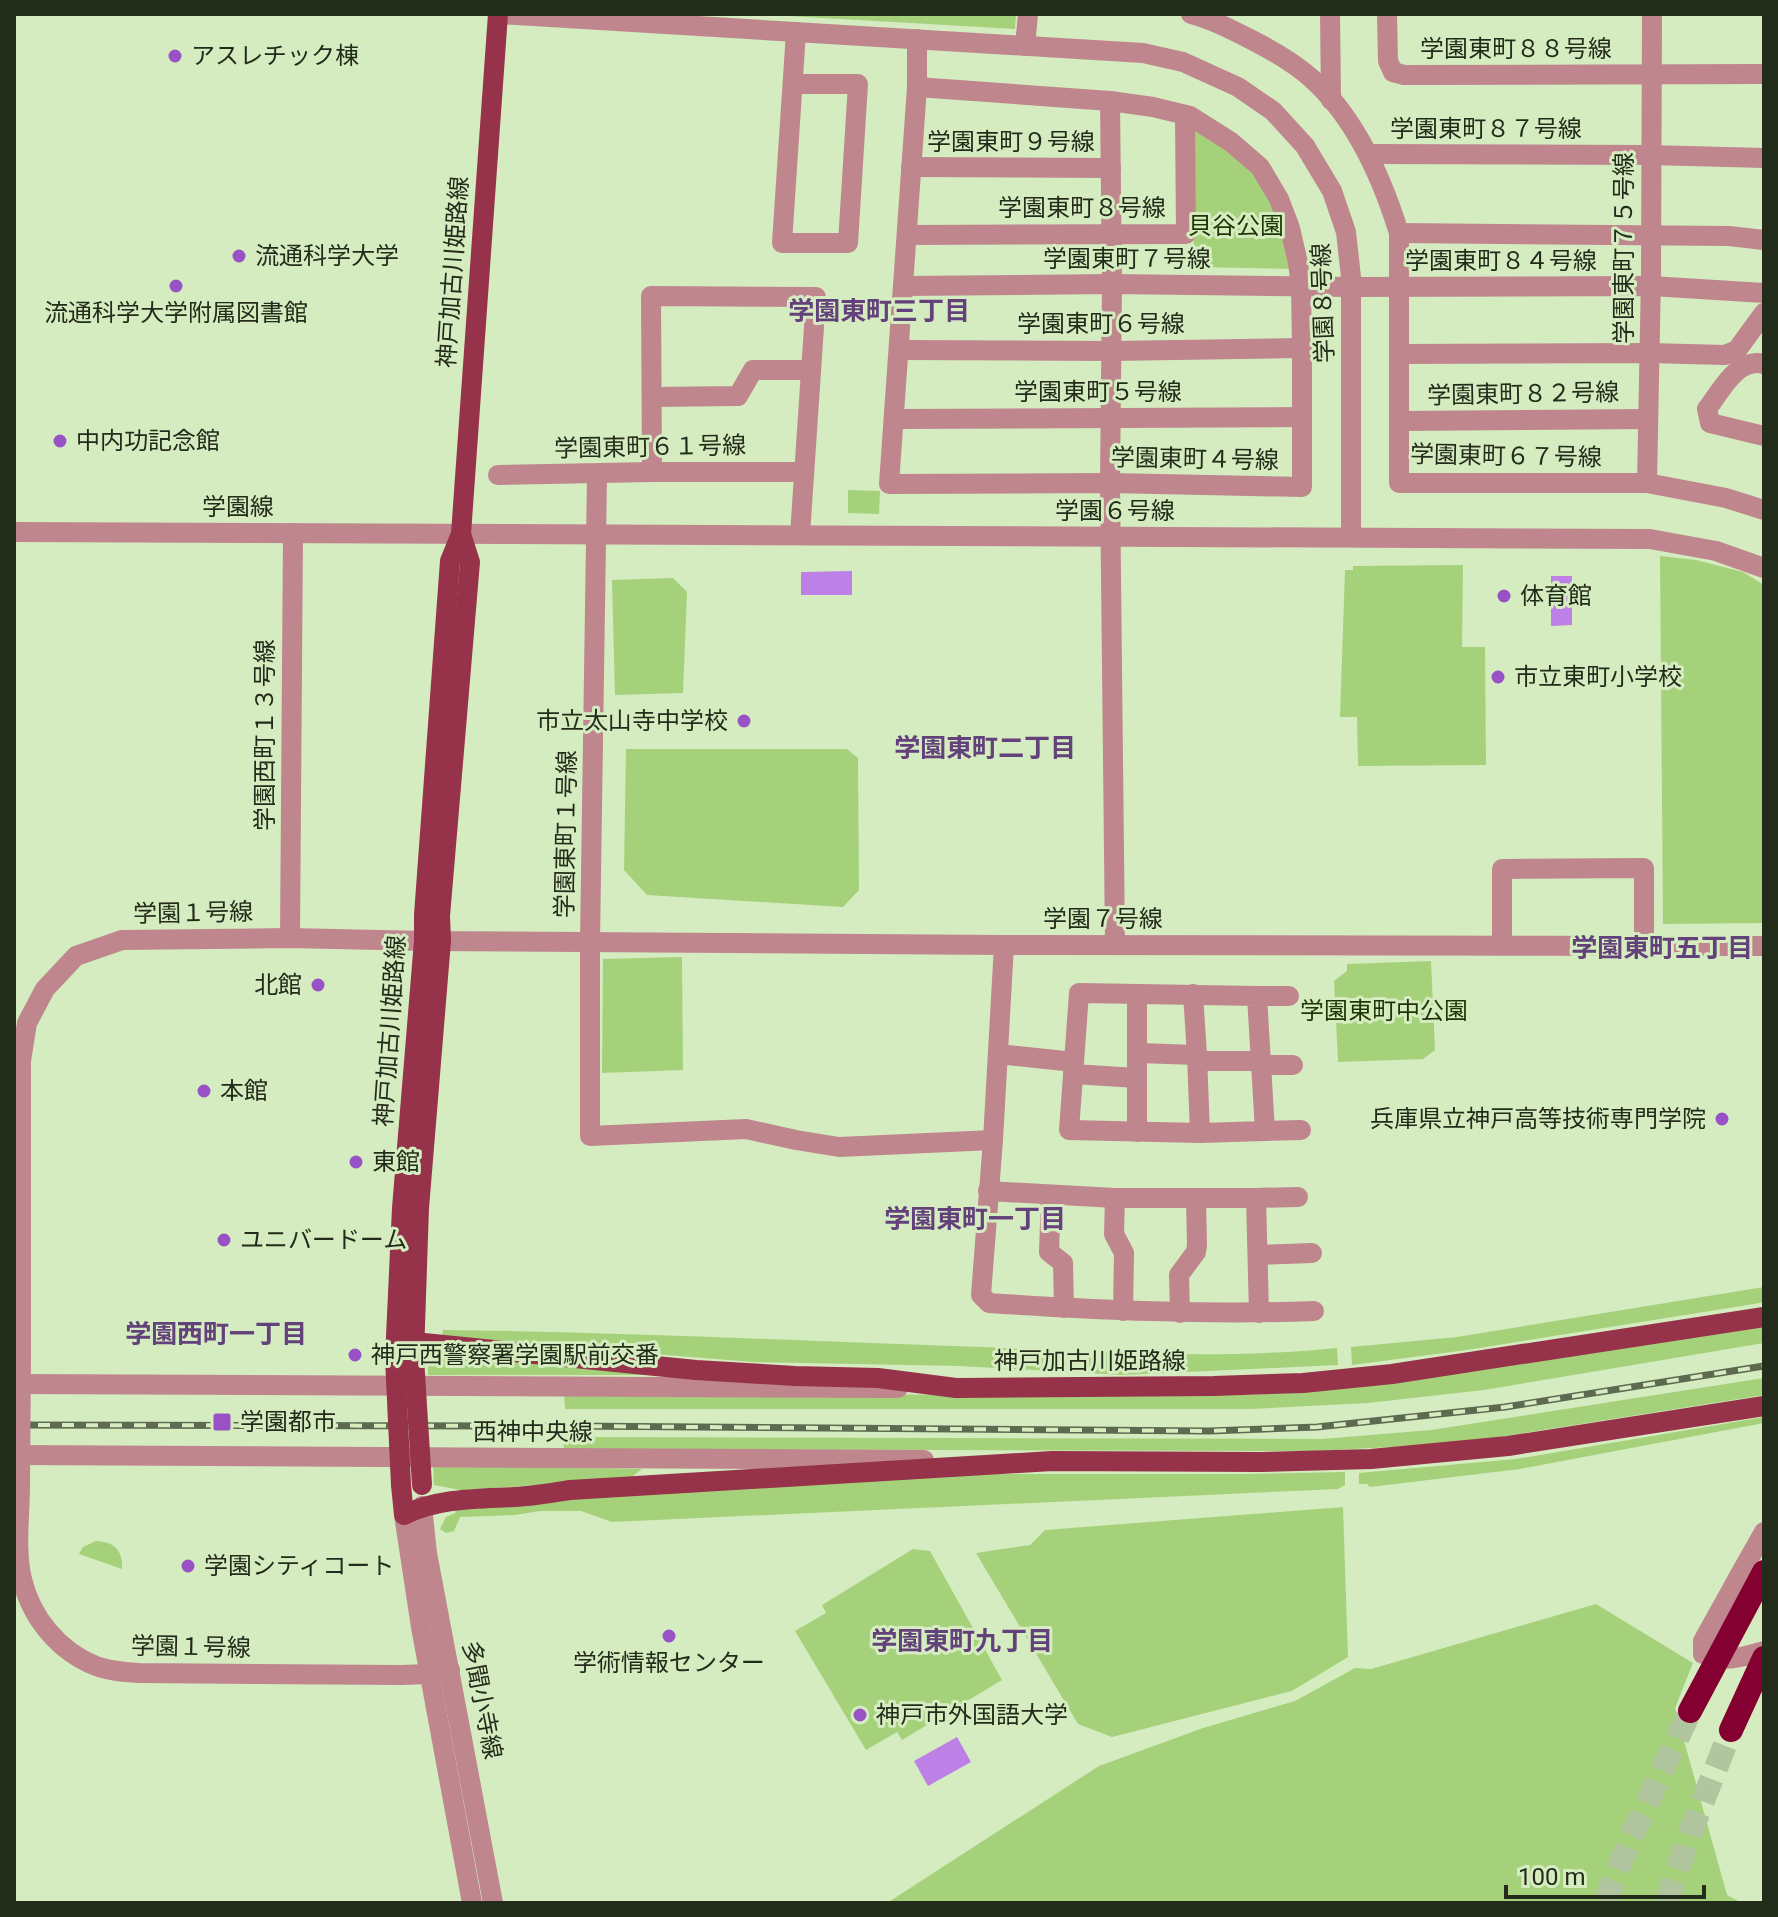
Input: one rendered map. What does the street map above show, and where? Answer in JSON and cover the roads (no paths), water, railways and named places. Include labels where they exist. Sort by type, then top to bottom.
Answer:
[{"type":"highway","points":[[1690,1711],[1764,1572]]},
{"type":"highway","points":[[1731,1730],[1764,1658]]},
{"type":"main road","name":"神戸加古川姫路線","points":[[412,1498],[402,1208],[433,941],[440,916],[470,562],[461,534],[498,14]]},
{"type":"main road","name":"神戸加古川姫路線","points":[[408,1353],[795,1376],[878,1378],[956,1388],[1170,1387],[1303,1383],[1392,1374],[1764,1317]]},
{"type":"main road","points":[[412,1498],[448,1501],[570,1490],[1052,1461],[1371,1459],[1508,1446],[1764,1406]]},
{"type":"street","name":"学園８号線","points":[[498,14],[1143,53],[1183,62],[1238,87],[1273,111],[1305,146],[1332,191],[1346,232],[1351,287],[1351,537]]},
{"type":"street","points":[[1025,46],[1028,14]]},
{"type":"street","points":[[1330,14],[1331,100]]},
{"type":"street","name":"学園東町８８号線","points":[[1387,14],[1388,61],[1393,72],[1404,75],[1764,74]]},
{"type":"street","name":"学園東町７５号線","points":[[1647,483],[1652,14]]},
{"type":"street","name":"学園東町６７号線","points":[[1201,15],[1287,60],[1312,78],[1369,154],[1387,196],[1399,233],[1399,483],[1647,483],[1726,498],[1764,510]]},
{"type":"street","points":[[793,84],[858,84],[848,243],[782,243],[796,32]]},
{"type":"street","name":"学園東町４号線","points":[[917,39],[917,87],[889,484],[1110,483],[1302,487],[1301,286],[1298,263],[1279,199],[1260,167],[1231,142],[1185,115],[1153,107],[917,87]]},
{"type":"street","points":[[1110,101],[1115,944]]},
{"type":"street","name":"学園東町８号線","points":[[907,235],[1186,234],[1185,115]]},
{"type":"street","name":"学園東町８７号線","points":[[1369,154],[1764,158]]},
{"type":"street","name":"学園東町９号線","points":[[911,167],[1111,168]]},
{"type":"street","points":[[1399,233],[1651,234],[1764,240]]},
{"type":"street","name":"学園東町８４号線","points":[[1351,287],[1399,282],[1651,286],[1764,293]]},
{"type":"street","name":"学園東町７号線","points":[[904,286],[1112,284],[1351,287]]},
{"type":"street","points":[[652,472],[651,296],[816,297],[800,535]]},
{"type":"street","points":[[1399,354],[1725,355],[1737,350],[1764,313]]},
{"type":"street","name":"学園東町６号線","points":[[899,350],[1302,348]]},
{"type":"street","points":[[1764,364],[1754,361],[1740,367],[1707,409],[1710,423],[1764,436]]},
{"type":"street","points":[[652,397],[738,396],[753,370],[811,370]]},
{"type":"street","name":"学園東町５号線","points":[[895,419],[1302,417]]},
{"type":"street","name":"学園東町８２号線","points":[[1399,421],[1648,419]]},
{"type":"street","name":"学園東町６１号線","points":[[510,471],[597,474],[804,472]]},
{"type":"street","name":"学園東町１号線","points":[[597,474],[590,1136],[746,1129],[839,1147],[993,1140]]},
{"type":"street","name":"学園線","points":[[14,532],[461,534]]},
{"type":"street","name":"学園西町１３号線","points":[[290,938],[293,533]]},
{"type":"street","name":"学園６号線","points":[[461,534],[1650,539],[1716,551],[1764,568]]},
{"type":"street","points":[[1502,944],[1502,869],[1644,868],[1644,945]]},
{"type":"street","name":"学園１号線","points":[[433,941],[290,938],[122,940],[76,956],[45,989],[27,1023],[17,1061],[17,1324],[21,1355],[19,1561],[29,1602],[38,1619],[54,1638],[73,1653],[99,1667],[139,1673],[429,1674],[450,1670]]},
{"type":"street","name":"学園７号線","points":[[433,941],[1764,946]]},
{"type":"street","points":[[1004,945],[981,1295],[989,1303],[1123,1311],[1314,1311]]},
{"type":"street","points":[[1289,996],[1079,993],[1069,1130],[1200,1133],[1301,1130]]},
{"type":"street","points":[[1193,994],[1200,1133]]},
{"type":"street","points":[[1137,995],[1137,1132]]},
{"type":"street","points":[[1257,996],[1265,1131]]},
{"type":"street","points":[[1138,1053],[1293,1065]]},
{"type":"street","points":[[998,1054],[1137,1078]]},
{"type":"street","points":[[988,1191],[1115,1198],[1298,1197]]},
{"type":"street","points":[[1051,1195],[1049,1252],[1063,1263],[1064,1308]]},
{"type":"street","points":[[1115,1198],[1114,1234],[1124,1253],[1123,1311]]},
{"type":"street","points":[[1256,1198],[1259,1313]]},
{"type":"street","points":[[1180,1313],[1179,1275],[1196,1252],[1197,1245],[1196,1199]]},
{"type":"street","points":[[1259,1255],[1312,1253]]},
{"type":"street","name":"西神中央線","points":[[14,1384],[956,1388]]},
{"type":"street","name":"西神中央線","points":[[14,1455],[1052,1461]]},
{"type":"street","name":"多聞小寺線","points":[[412,1498],[427,1553],[493,1903]]},
{"type":"street","name":"多聞小寺線","points":[[412,1498],[429,1674],[472,1903]]},
{"type":"street","points":[[1764,1532],[1703,1641],[1703,1654],[1715,1659],[1739,1658],[1764,1651]]},
{"type":"street","points":[[1738,1578],[1764,1591]]},
{"type":"tunnel","points":[[1605,1903],[1629,1842],[1690,1711]]},
{"type":"tunnel","points":[[1666,1903],[1731,1730]]},
{"type":"railway","points":[[14,1425],[1209,1431],[1317,1427],[1505,1407],[1764,1366]]},
{"type":"place","name":"アスレチック棟","points":[[175,56]]},
{"type":"place","name":"流通科学大学","points":[[239,256]]},
{"type":"place","name":"流通科学大学附属図書館","points":[[176,286]]},
{"type":"place","name":"中内功記念館","points":[[60,441]]},
{"type":"place","name":"体育館","points":[[1504,596]]},
{"type":"place","name":"市立東町小学校","points":[[1498,677]]},
{"type":"place","name":"市立太山寺中学校","points":[[744,721]]},
{"type":"place","name":"北館","points":[[318,985]]},
{"type":"place","name":"本館","points":[[204,1091]]},
{"type":"place","name":"兵庫県立神戸高等技術専門学院","points":[[1722,1119]]},
{"type":"place","name":"東館","points":[[356,1162]]},
{"type":"place","name":"ユニバードーム","points":[[224,1240]]},
{"type":"place","name":"神戸西警察署学園駅前交番","points":[[355,1355]]},
{"type":"place","name":"学園都市","points":[[222,1422]]},
{"type":"place","name":"学園シティコート","points":[[188,1566]]},
{"type":"place","name":"学術情報センター","points":[[669,1636]]},
{"type":"place","name":"神戸市外国語大学","points":[[860,1715]]},
{"type":"district","name":"学園東町三丁目","points":[[879,311]]},
{"type":"district","name":"学園東町二丁目","points":[[985,748]]},
{"type":"district","name":"学園東町五丁目","points":[[1662,948]]},
{"type":"district","name":"学園東町一丁目","points":[[975,1219]]},
{"type":"district","name":"学園西町一丁目","points":[[216,1334]]},
{"type":"district","name":"学園東町九丁目","points":[[962,1641]]},
{"type":"park label","name":"貝谷公園","points":[[1236,226]]},
{"type":"park label","name":"学園東町中公園","points":[[1384,1011]]}]
